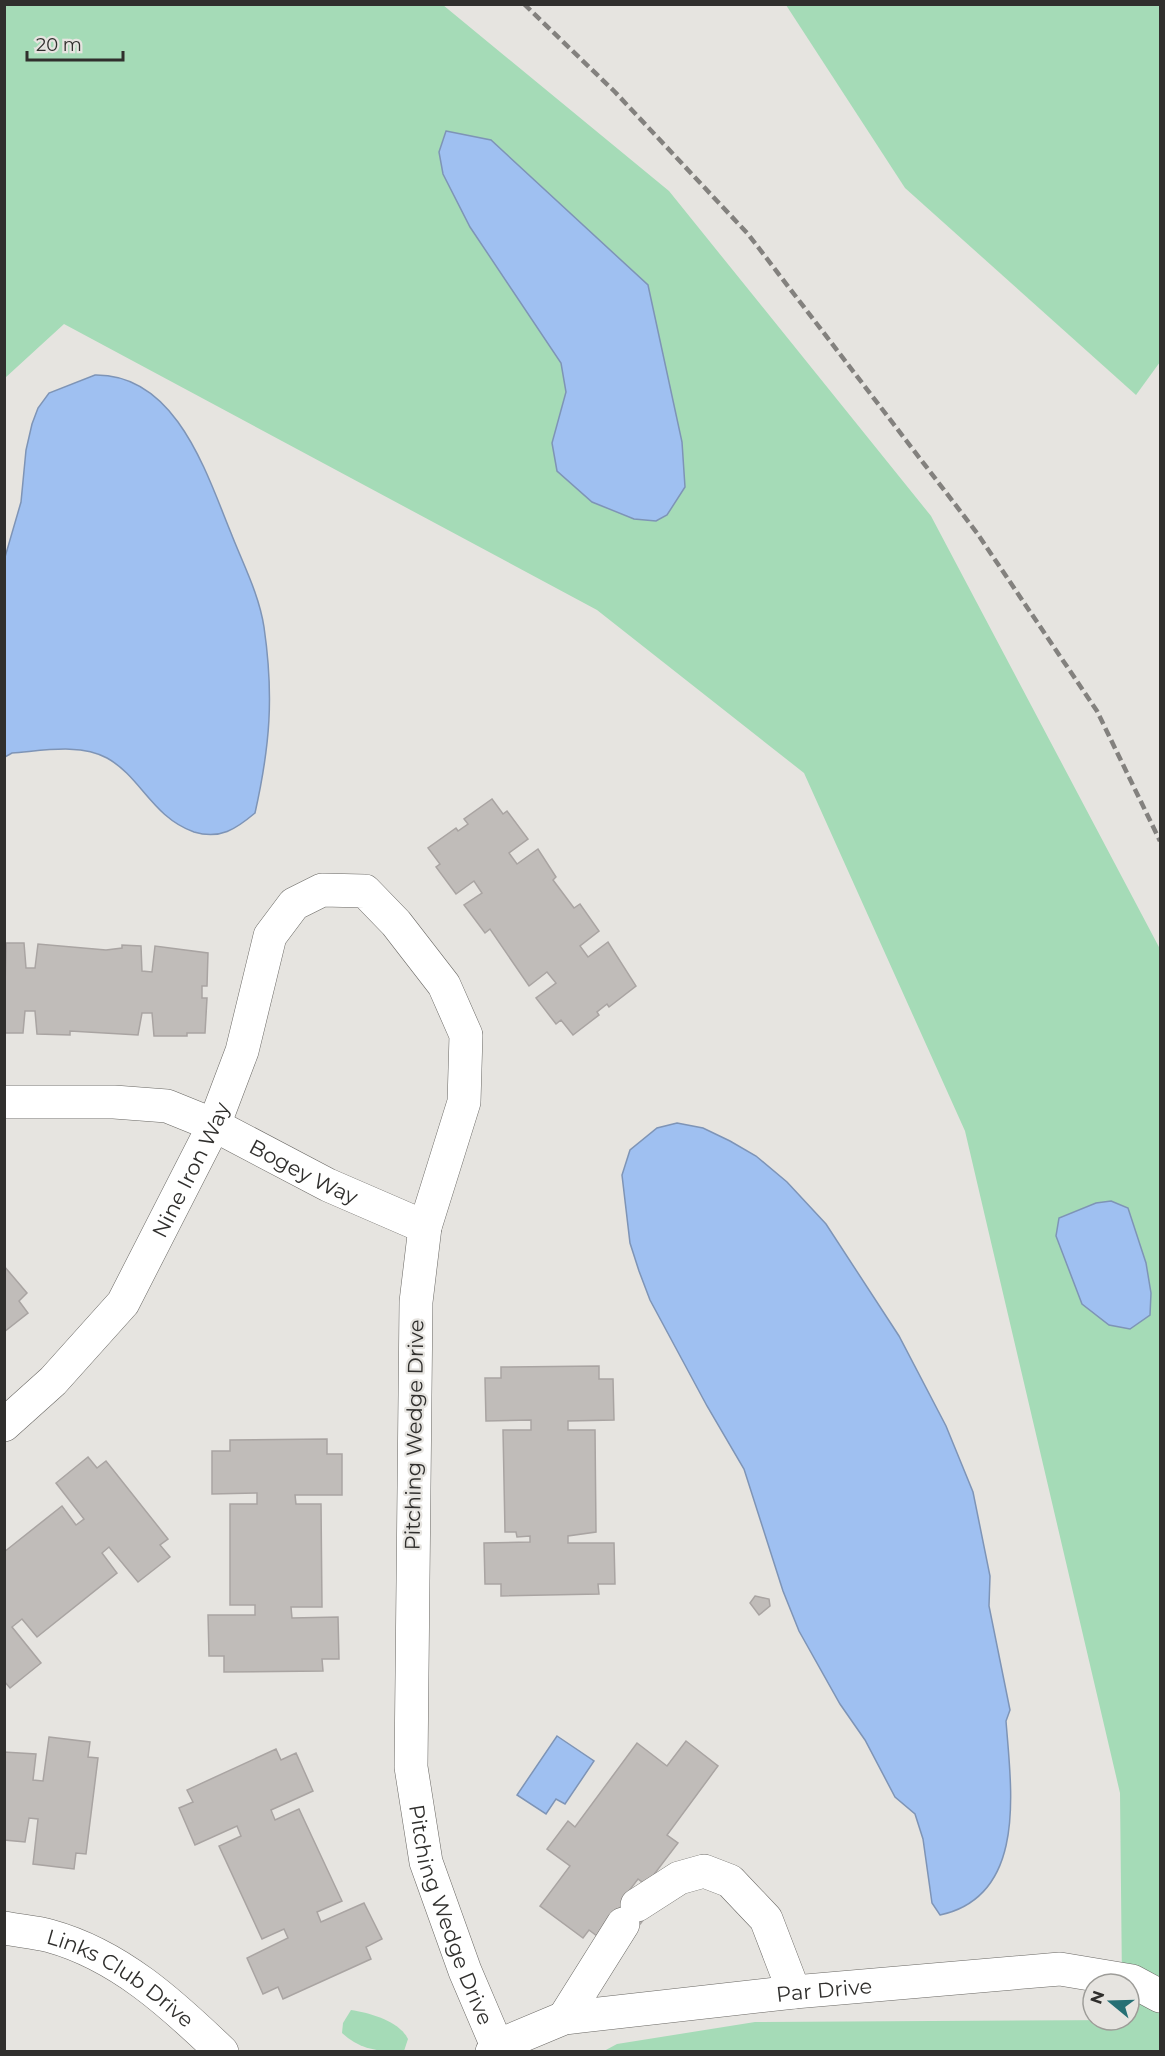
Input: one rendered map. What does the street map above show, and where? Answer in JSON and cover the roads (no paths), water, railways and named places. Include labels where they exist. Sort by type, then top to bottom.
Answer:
[{"type":"street","name":"Nine Iron Way","points":[[4,1425],[53,1381],[123,1303],[214,1125],[242,1051],[270,936],[294,904],[322,890]]},
{"type":"street","name":"Pitching Wedge Drive","points":[[322,890],[365,891],[396,923],[444,985],[466,1035],[464,1102],[425,1227],[416,1302],[411,1767],[426,1862],[494,2049]]},
{"type":"street","name":"Bogey Way","points":[[4,1102],[114,1102],[167,1106],[214,1125],[328,1185],[425,1227]]},
{"type":"street","points":[[564,2018],[630,1914],[679,1878],[704,1871],[730,1881],[766,1919],[794,1992]]},
{"type":"street","name":"Links Club Drive","points":[[4,1928],[51,1936],[112,1961],[171,2002],[222,2052]]},
{"type":"street","name":"Par Drive","points":[[494,2049],[564,2018],[794,1992],[1060,1969],[1132,1981],[1161,1996]]},
{"type":"water","points":[[446,131],[491,140],[648,285],[682,442],[685,487],[667,515],[656,521],[634,519],[592,502],[557,471],[552,443],[566,392],[561,363],[470,227],[443,174],[439,152]]},
{"type":"water","points":[[95,375],[123,379],[147,391],[167,408],[184,431],[211,482],[258,603],[264,627],[270,699],[264,765],[255,813],[241,824],[220,834],[194,832],[167,817],[129,775],[107,758],[96,753],[60,749],[12,753],[5,757],[5,557],[21,502],[26,450],[32,424],[38,408],[49,393]]},
{"type":"water","points":[[677,1123],[703,1128],[756,1156],[787,1182],[826,1224],[899,1336],[946,1426],[973,1492],[990,1576],[989,1606],[1010,1710],[1006,1721],[1011,1807],[1008,1836],[1001,1863],[988,1886],[968,1904],[940,1915],[932,1903],[923,1839],[915,1814],[895,1797],[865,1740],[840,1704],[799,1631],[783,1591],[744,1469],[650,1300],[639,1271],[630,1243],[622,1175],[630,1150],[657,1128]]},
{"type":"water","points":[[1111,1201],[1128,1208],[1146,1263],[1151,1293],[1150,1315],[1130,1329],[1109,1325],[1082,1304],[1056,1236],[1059,1218],[1096,1203]]},
{"type":"water","points":[[557,1736],[594,1761],[565,1804],[556,1799],[546,1814],[517,1795]]},
{"type":"railway","points":[[524,4],[615,92],[748,234],[977,533],[1097,711],[1160,841]]}]
